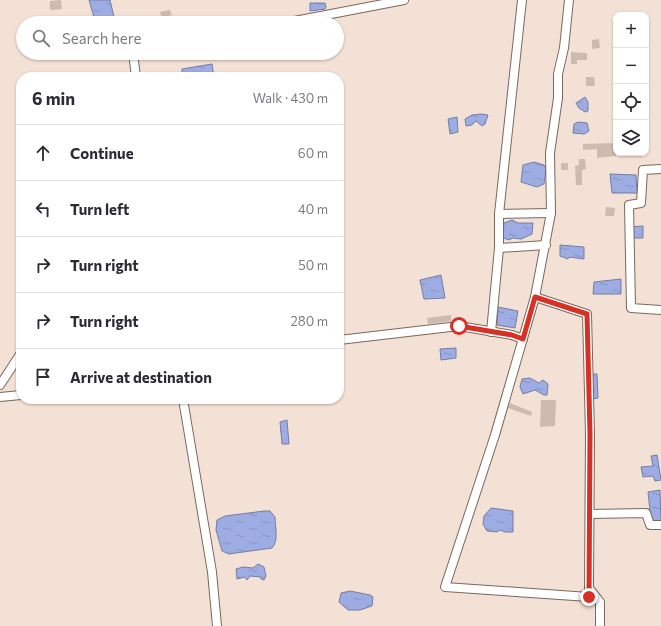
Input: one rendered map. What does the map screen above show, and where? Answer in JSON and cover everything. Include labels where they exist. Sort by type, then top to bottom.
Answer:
[{"type":"street","points":[[321,16],[404,0]]},
{"type":"street","points":[[491,332],[499,248],[499,214],[522,0]]},
{"type":"street","points":[[535,297],[587,314],[590,434],[589,597],[444,587],[495,435],[535,297],[551,213],[550,153],[558,98],[558,74],[564,48],[569,0]]},
{"type":"street","points":[[134,60],[135,72]]},
{"type":"street","points":[[661,169],[643,170],[641,203],[629,205],[629,262],[631,308],[661,310]]},
{"type":"street","points":[[499,214],[551,213]]},
{"type":"street","points":[[499,248],[546,245]]},
{"type":"street","points":[[344,339],[459,326],[523,339]]},
{"type":"street","points":[[0,385],[16,361]]},
{"type":"street","points":[[0,397],[16,395]]},
{"type":"street","points":[[184,404],[212,572],[217,626]]},
{"type":"street","points":[[590,514],[646,513],[650,525],[661,525]]},
{"type":"street","points":[[589,588],[600,602],[600,626]]},
{"type":"water","points":[[89,0],[110,0],[114,16],[94,16]]},
{"type":"water","points":[[310,3],[325,3],[326,7],[325,9],[310,11]]},
{"type":"water","points":[[212,64],[213,72],[182,72],[182,69]]},
{"type":"water","points":[[585,97],[588,102],[588,111],[585,112],[579,108],[576,103]]},
{"type":"water","points":[[472,115],[488,115],[485,124],[482,126],[476,121],[472,125],[466,126],[465,119]]},
{"type":"water","points":[[457,117],[458,132],[450,134],[448,119]]},
{"type":"water","points":[[578,122],[587,123],[589,131],[584,134],[573,133],[574,124]]},
{"type":"water","points":[[534,162],[544,165],[546,169],[544,184],[537,187],[521,182],[523,165]]},
{"type":"water","points":[[610,174],[636,175],[637,193],[612,193]]},
{"type":"water","points":[[512,220],[518,223],[533,223],[532,234],[521,239],[512,238],[510,240],[503,238],[504,223]]},
{"type":"water","points":[[643,226],[643,238],[629,238],[629,227]]},
{"type":"water","points":[[560,245],[584,247],[584,259],[569,257],[568,259],[560,256]]},
{"type":"water","points":[[441,275],[445,298],[424,299],[420,280]]},
{"type":"water","points":[[621,279],[621,294],[593,294],[594,282]]},
{"type":"water","points":[[498,307],[518,311],[515,328],[497,325]]},
{"type":"water","points":[[456,348],[456,358],[441,360],[440,349]]},
{"type":"water","points":[[592,374],[597,374],[598,398],[593,399]]},
{"type":"water","points":[[530,378],[539,383],[543,380],[548,384],[547,395],[535,390],[523,394],[520,387],[522,379]]},
{"type":"water","points":[[287,420],[289,444],[282,444],[280,422]]},
{"type":"water","points":[[657,455],[661,480],[655,481],[653,476],[643,477],[641,467],[653,466],[651,456]]},
{"type":"water","points":[[660,490],[661,521],[651,520],[648,492]]},
{"type":"water","points":[[491,508],[513,511],[513,532],[505,532],[500,530],[497,532],[487,531],[483,524],[484,516]]},
{"type":"water","points":[[270,511],[275,517],[276,537],[272,548],[229,554],[222,551],[216,530],[217,520],[225,516]]},
{"type":"water","points":[[258,564],[264,567],[266,576],[264,580],[261,579],[261,577],[250,576],[247,580],[245,577],[237,579],[236,569],[243,567],[253,568]]},
{"type":"water","points":[[350,591],[373,597],[372,606],[360,610],[348,610],[339,602],[341,593]]},
{"type":"building","points":[[61,0],[62,9],[50,10],[50,1]]},
{"type":"building","points":[[170,10],[172,15],[161,16],[160,12]]},
{"type":"building","points":[[599,39],[600,48],[592,49],[592,40]]},
{"type":"building","points":[[571,52],[587,53],[587,60],[577,60],[577,64],[571,64]]},
{"type":"building","points":[[586,77],[594,77],[595,86],[586,86]]},
{"type":"building","points":[[613,143],[613,156],[616,156],[597,158],[597,149],[583,150],[583,144]]},
{"type":"building","points":[[579,159],[585,159],[586,169],[582,170],[582,185],[576,185],[575,166],[579,165]]},
{"type":"building","points":[[561,163],[568,163],[568,170],[561,170]]},
{"type":"building","points":[[606,207],[615,208],[614,216],[605,216]]},
{"type":"building","points":[[451,315],[451,321],[428,324],[427,318]]},
{"type":"building","points":[[541,400],[556,400],[555,426],[540,427]]},
{"type":"building","points":[[510,403],[532,412],[531,416],[508,408]]},
{"type":"route","points":[[459,326],[512,335],[523,339],[535,297],[587,314],[590,434],[589,597]]}]
